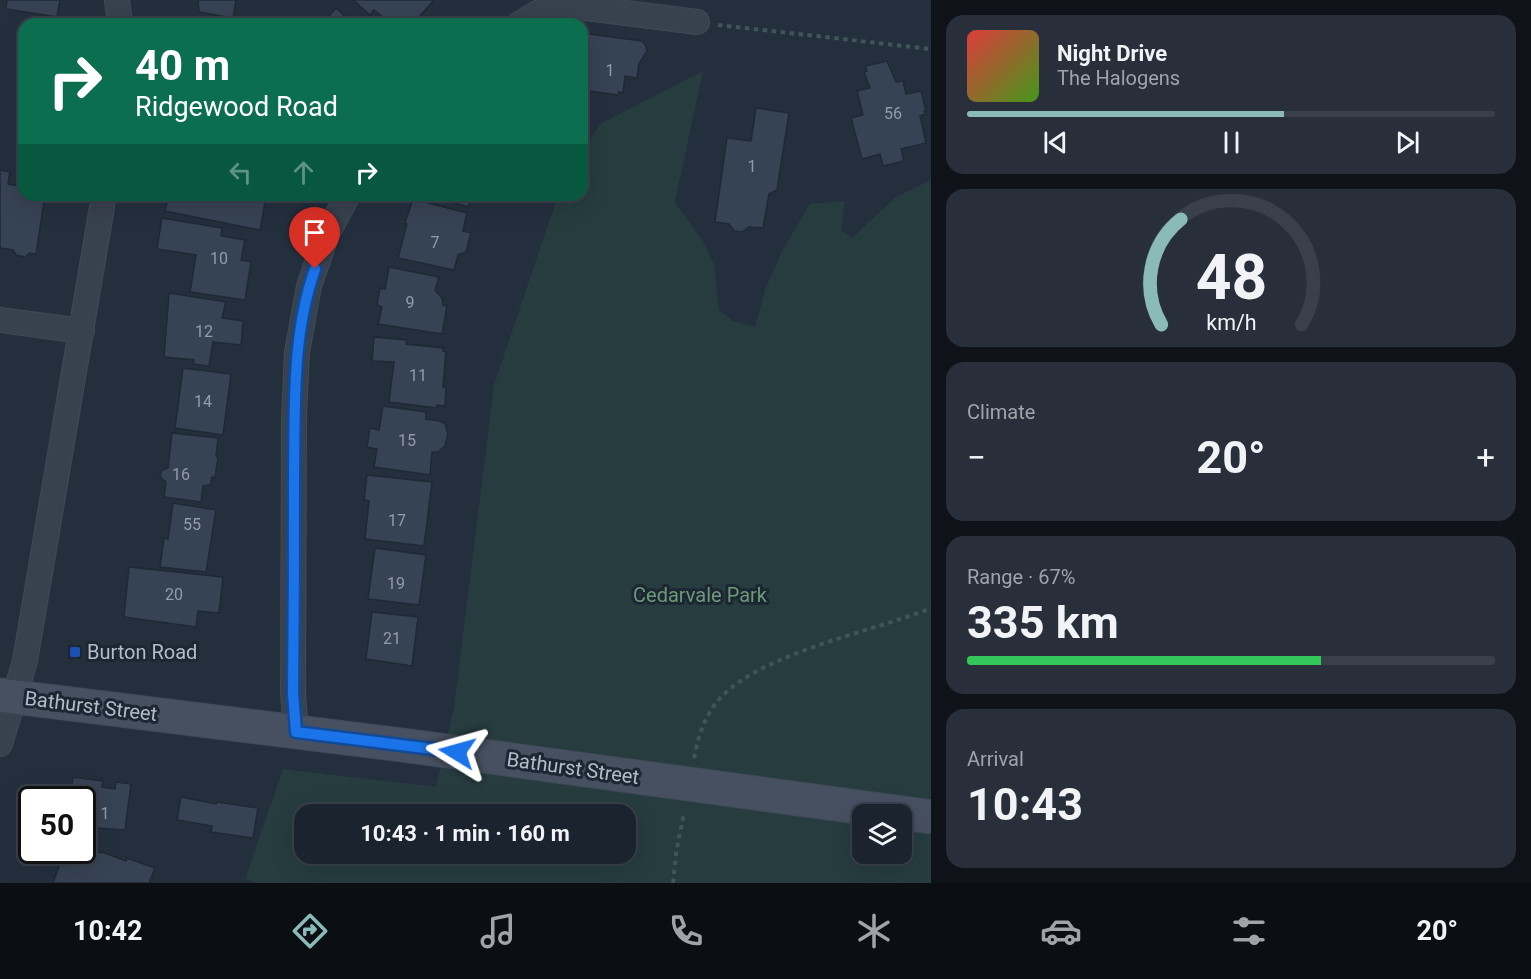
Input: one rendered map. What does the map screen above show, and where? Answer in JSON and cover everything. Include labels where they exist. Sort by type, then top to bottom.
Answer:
[{"type":"main road","name":"Bathurst Street","points":[[7,696],[410,746],[931,817]]},
{"type":"street","points":[[117,0],[119,18]]},
{"type":"street","points":[[529,18],[552,6],[563,5],[697,22]]},
{"type":"street","points":[[0,744],[7,696],[25,661],[103,201]]},
{"type":"street","points":[[296,732],[293,693],[294,416],[297,352],[309,286],[327,234],[345,201]]},
{"type":"street","points":[[0,320],[82,331]]},
{"type":"path","points":[[697,22],[931,49]]},
{"type":"path","points":[[693,765],[699,732],[714,706],[738,681],[795,655],[931,608]]},
{"type":"path","points":[[674,883],[676,853],[684,809]]},
{"type":"green space","name":"Cedarvale Park","points":[[703,71],[675,202],[703,241],[714,264],[719,310],[733,321],[755,327],[765,290],[782,251],[810,204],[845,201],[841,230],[852,238],[896,197],[931,180],[931,883],[259,883],[245,879],[283,769],[436,787],[454,707],[494,385],[556,201],[588,201],[588,141],[600,124]]},
{"type":"building","points":[[7,0],[60,0],[57,17],[6,9]]},
{"type":"building","points":[[198,0],[236,0],[233,18],[199,12]]},
{"type":"building","points":[[353,0],[434,0],[418,18],[384,18],[374,10],[370,15]]},
{"type":"building","points":[[336,8],[347,18],[327,18]]},
{"type":"building","points":[[588,34],[642,41],[646,46],[647,51],[639,64],[637,78],[625,76],[623,93],[619,92],[618,95],[588,91]]},
{"type":"building","points":[[887,61],[896,82],[903,81],[906,94],[921,91],[926,111],[920,116],[926,143],[901,149],[904,161],[883,166],[880,154],[862,159],[851,118],[863,115],[857,91],[870,88],[864,72],[867,71],[865,66]]},
{"type":"building","points":[[756,108],[789,113],[777,190],[769,194],[763,228],[749,227],[742,232],[734,231],[729,224],[715,222],[727,138],[751,141]]},
{"type":"building","points":[[0,170],[10,172],[8,184],[18,186],[18,201],[44,201],[36,254],[30,253],[25,257],[16,255],[13,250],[0,248]]},
{"type":"building","points":[[168,201],[265,201],[260,230],[165,211]]},
{"type":"building","points":[[412,201],[467,213],[463,231],[471,233],[466,252],[458,255],[454,270],[398,258],[407,224],[405,223]]},
{"type":"building","points":[[448,201],[470,201],[468,207]]},
{"type":"building","points":[[162,218],[222,228],[221,236],[245,240],[241,260],[251,262],[245,300],[190,292],[196,255],[157,249]]},
{"type":"building","points":[[389,267],[439,277],[435,290],[442,298],[443,305],[447,306],[442,334],[378,324],[382,307],[377,305],[380,288],[385,289]]},
{"type":"building","points":[[169,293],[226,302],[222,318],[243,321],[241,345],[213,342],[209,366],[193,364],[194,360],[164,357]]},
{"type":"building","points":[[374,337],[407,340],[406,344],[443,348],[446,352],[443,387],[446,388],[445,406],[437,405],[437,408],[389,402],[394,362],[372,361]]},
{"type":"building","points":[[183,368],[231,374],[223,435],[175,428]]},
{"type":"building","points":[[383,406],[426,412],[426,419],[445,424],[448,434],[445,446],[438,452],[432,452],[430,475],[374,467],[377,449],[367,447],[370,428],[379,430]]},
{"type":"building","points":[[172,433],[218,438],[215,478],[212,477],[210,485],[203,486],[201,502],[164,497],[166,482],[160,475],[162,470],[168,468]]},
{"type":"building","points":[[367,475],[432,482],[424,546],[365,539],[369,501],[364,500]]},
{"type":"building","points":[[173,503],[216,510],[206,572],[160,567],[164,538],[168,539]]},
{"type":"building","points":[[375,548],[426,555],[419,605],[368,599]]},
{"type":"building","points":[[129,567],[223,577],[219,613],[198,611],[196,627],[124,617]]},
{"type":"building","points":[[372,612],[418,617],[412,666],[366,659]]},
{"type":"building","points":[[73,777],[103,781],[102,787],[115,789],[116,782],[131,784],[125,830],[96,828],[96,786],[72,786]]},
{"type":"building","points":[[181,797],[216,804],[217,802],[258,808],[253,838],[211,832],[212,826],[177,820]]},
{"type":"building","points":[[96,851],[126,861],[127,858],[155,868],[149,883],[53,883],[60,864],[96,864]]},
{"type":"place","name":"Burton Road","points":[[75,652]]},
{"type":"route","points":[[315,269],[309,286],[297,352],[294,416],[293,693],[296,732],[457,752]]}]
